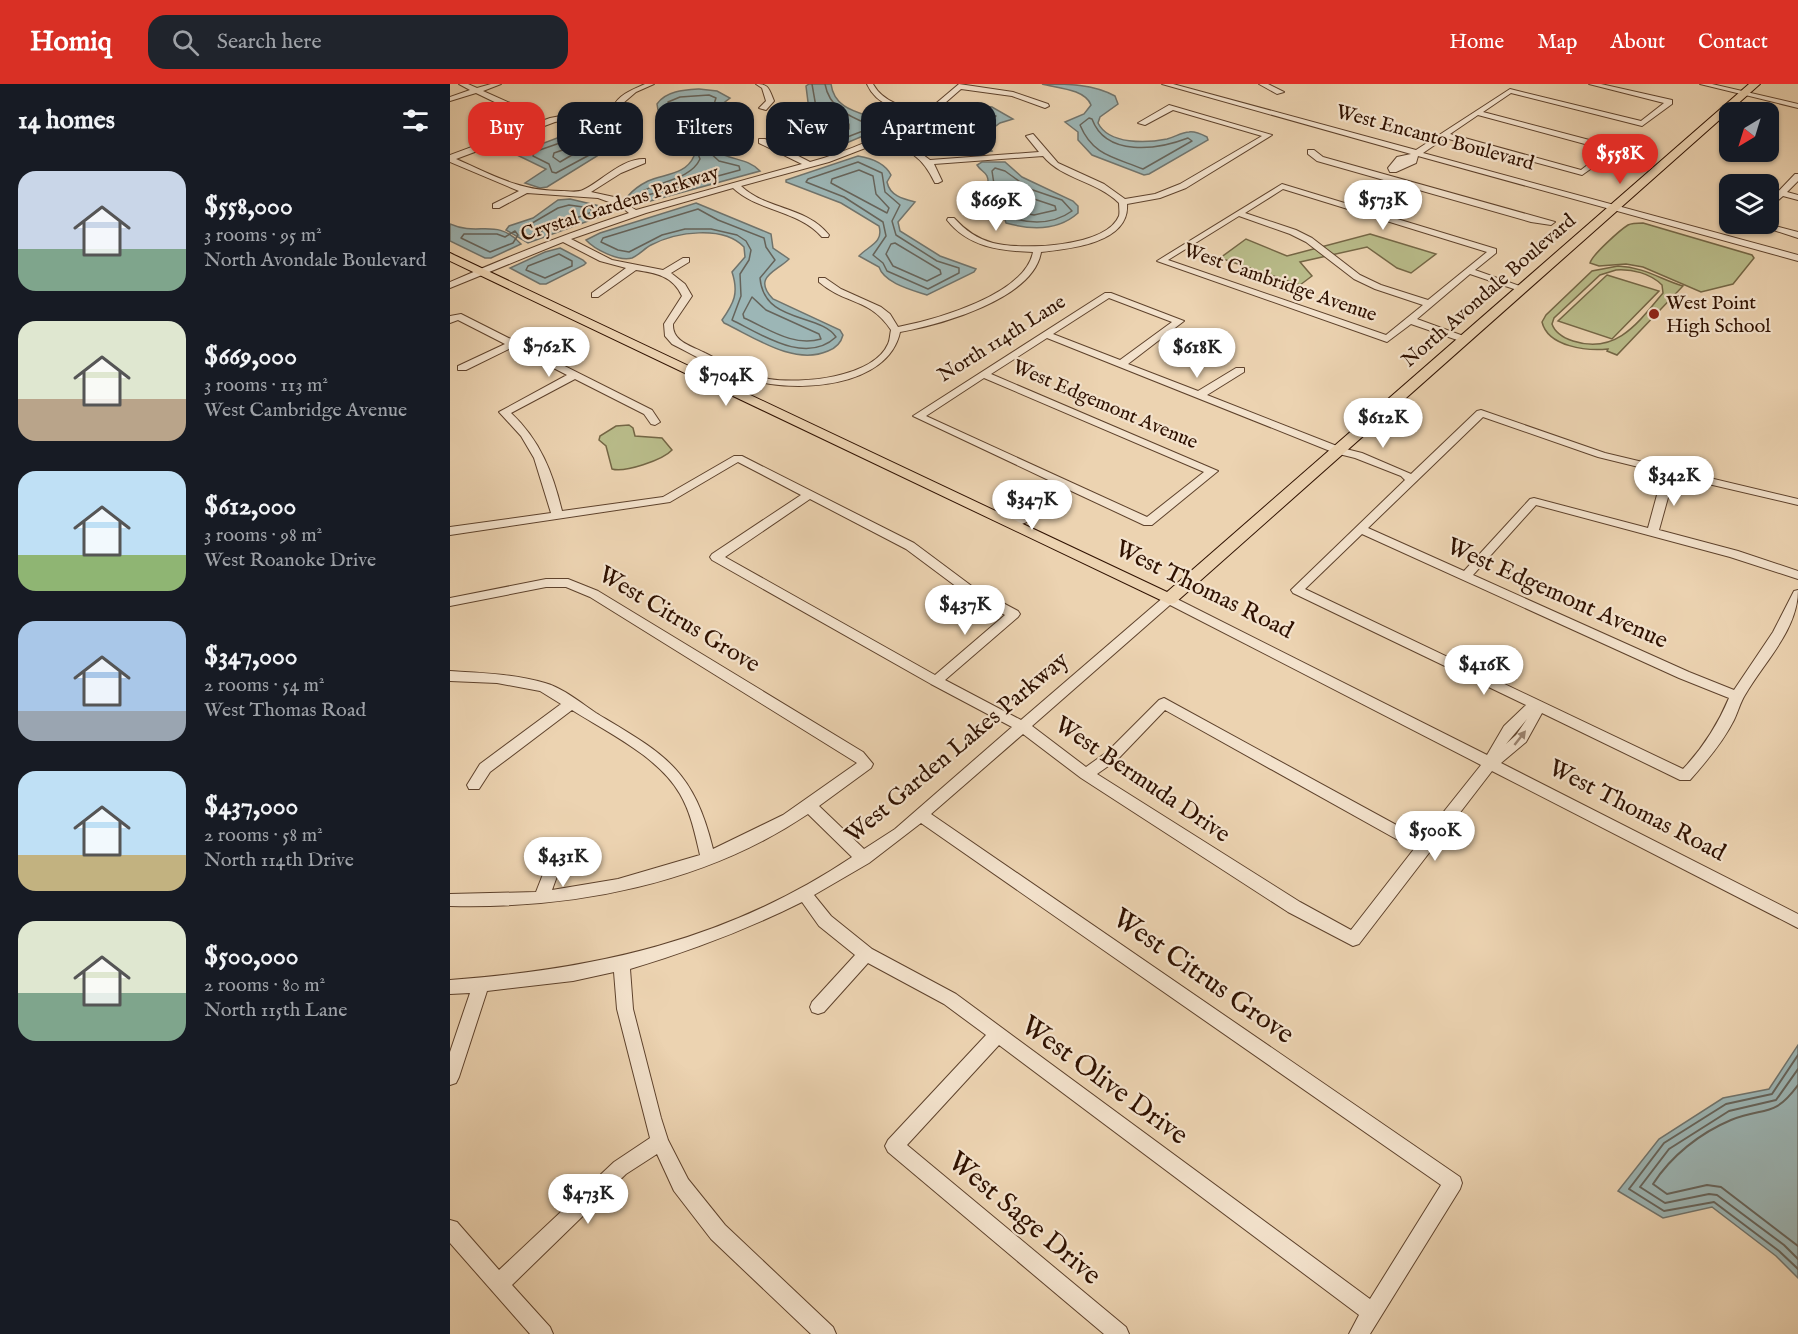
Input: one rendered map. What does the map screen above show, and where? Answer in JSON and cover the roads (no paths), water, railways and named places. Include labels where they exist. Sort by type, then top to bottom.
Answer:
[{"type":"main road","name":"North Avondale Boulevard","points":[[1168,599],[1466,340],[1755,84]]},
{"type":"main road","name":"West Thomas Road","points":[[450,257],[1168,599]]},
{"type":"street","points":[[462,84],[501,102]]},
{"type":"street","points":[[450,99],[498,84]]},
{"type":"street","points":[[620,102],[625,96],[651,84]]},
{"type":"street","points":[[870,84],[872,89],[889,102]]},
{"type":"street","name":"West Encanto Boulevard","points":[[1165,84],[1415,155],[1617,207],[1798,258]]},
{"type":"street","points":[[1262,84],[1280,92]]},
{"type":"street","points":[[1383,177],[1399,166],[1413,161],[1415,155],[1510,92],[1642,124],[1669,102],[1592,84]]},
{"type":"street","points":[[1703,84],[1798,106]]},
{"type":"street","points":[[763,108],[770,101],[765,86]]},
{"type":"street","points":[[962,86],[1013,94],[1045,106]]},
{"type":"street","name":"Crystal Gardens Parkway","points":[[942,102],[962,86]]},
{"type":"street","points":[[1635,95],[1642,89]]},
{"type":"street","points":[[1235,110],[1244,105]]},
{"type":"street","points":[[1123,202],[1157,196],[1183,186],[1268,135],[1172,107],[1142,123]]},
{"type":"street","points":[[1444,135],[1582,173],[1613,149],[1478,113]]},
{"type":"street","points":[[1218,120],[1226,115]]},
{"type":"street","points":[[450,159],[557,119]]},
{"type":"street","points":[[951,220],[967,237],[1000,248],[1037,250],[1076,245],[1104,233],[1115,225],[1123,215],[1123,202],[1113,190],[1062,170],[1052,163],[1030,136]]},
{"type":"street","points":[[762,141],[809,165]]},
{"type":"street","name":"Crystal Gardens Parkway","points":[[450,285],[563,238],[634,213],[809,165],[861,146]]},
{"type":"street","points":[[1311,152],[1320,159],[1534,220],[1551,222]]},
{"type":"street","points":[[930,162],[1045,154]]},
{"type":"street","points":[[920,156],[930,162],[938,181]]},
{"type":"street","points":[[450,159],[526,191],[583,194],[618,203],[634,213]]},
{"type":"street","points":[[583,194],[611,175],[642,161]]},
{"type":"street","points":[[1798,176],[1781,193],[1798,198]]},
{"type":"street","points":[[735,185],[754,199],[809,219],[825,235]]},
{"type":"street","points":[[1238,213],[1282,186],[1493,251],[1410,320]]},
{"type":"street","points":[[496,206],[526,191]]},
{"type":"street","points":[[1238,213],[1301,236],[1357,277],[1378,287],[1430,303]]},
{"type":"street","name":"West Cambridge Avenue","points":[[1238,213],[1161,261],[1387,339],[1410,320],[1466,340]]},
{"type":"street","points":[[1779,230],[1798,235]]},
{"type":"street","points":[[563,238],[592,255],[612,263],[664,273],[675,278],[683,286],[687,296],[666,326],[666,332],[675,342],[753,378],[785,384],[819,383],[842,378],[878,360],[891,347],[896,330]]},
{"type":"street","points":[[896,330],[929,324],[961,314],[1003,291],[1027,274],[1035,263],[1037,250]]},
{"type":"street","points":[[664,273],[686,260]]},
{"type":"street","points":[[595,295],[634,267]]},
{"type":"street","points":[[1469,271],[1523,289]]},
{"type":"street","points":[[822,280],[833,290],[880,311],[896,330]]},
{"type":"street","name":"North 114th Lane","points":[[1065,484],[918,416],[1108,295],[1179,321],[1121,364]]},
{"type":"street","points":[[454,318],[512,344],[648,412],[655,422]]},
{"type":"street","points":[[1045,334],[1339,451],[1396,477],[1411,479]]},
{"type":"street","points":[[462,368],[512,344]]},
{"type":"street","points":[[1199,395],[1240,369]]},
{"type":"street","name":"West Edgemont Avenue","points":[[983,374],[1212,471],[1148,522],[1065,484]]},
{"type":"street","points":[[557,515],[549,477],[540,457],[520,425],[504,412],[575,375]]},
{"type":"street","points":[[1798,502],[1669,472],[1570,445],[1481,413],[1297,590],[1685,776],[1727,720],[1737,696],[1779,633],[1798,594]]},
{"type":"street","points":[[450,531],[666,500],[738,458],[910,546],[969,590],[1014,614],[936,681]]},
{"type":"street","points":[[1652,533],[1669,472]]},
{"type":"street","points":[[1012,523],[1030,516],[1058,494],[1065,484]]},
{"type":"street","name":"West Bermuda Drive","points":[[808,495],[716,557],[936,681],[1023,727],[1086,774],[1294,907],[1353,939],[1425,848]]},
{"type":"street","points":[[1465,577],[1534,501],[1734,554],[1798,575]]},
{"type":"street","name":"West Edgemont Avenue","points":[[1360,529],[1684,675],[1737,696]]},
{"type":"street","name":"West Citrus Grove","points":[[450,602],[546,583],[568,583],[594,594],[858,756],[866,764],[809,806]]},
{"type":"street","name":"West Garden Lakes Parkway","points":[[450,987],[552,979],[622,965],[722,933],[805,895],[864,859],[921,815],[1168,599]]},
{"type":"street","name":"West Thomas Road","points":[[1168,599],[1798,921]]},
{"type":"street","points":[[497,678],[507,665]]},
{"type":"street","points":[[450,676],[497,678],[544,687],[645,749],[676,777],[686,791],[698,817],[708,858]]},
{"type":"street","points":[[474,784],[485,768],[572,703]]},
{"type":"street","points":[[1086,774],[1112,756],[1164,703],[1425,848],[1490,763],[1508,753],[1536,718],[1538,704]]},
{"type":"street","points":[[450,900],[542,897],[594,890],[648,877],[708,858],[775,827],[809,806],[864,859]]},
{"type":"street","name":"West Citrus Grove","points":[[921,815],[1453,1183],[1373,1312]]},
{"type":"street","points":[[542,897],[552,868]]},
{"type":"street","name":"West Olive Drive","points":[[805,895],[825,921],[866,954],[950,999],[1373,1312]]},
{"type":"street","points":[[818,1007],[866,954]]},
{"type":"street","points":[[622,965],[625,1009],[660,1142],[681,1185],[718,1232],[826,1334]]},
{"type":"street","points":[[450,1077],[481,985]]},
{"type":"street","name":"West Sage Drive","points":[[997,1035],[894,1146],[1119,1334]]},
{"type":"street","points":[[498,1285],[620,1168],[660,1142]]},
{"type":"street","points":[[450,1229],[543,1334]]},
{"type":"street","points":[[1359,1334],[1373,1312]]},
{"type":"water","points":[[831,84],[839,102],[808,102],[806,86]]},
{"type":"water","points":[[1042,84],[1089,87],[1115,96],[1118,104],[1100,117],[1098,123],[1103,130],[1119,139],[1149,141],[1167,139],[1191,132],[1205,136],[1208,140],[1144,175],[1092,155],[1078,140],[1078,132],[1065,122],[1084,114],[1091,105],[1088,100],[1077,92]]},
{"type":"water","points":[[699,89],[717,91],[730,98],[725,102],[659,102],[665,96]]},
{"type":"water","points":[[849,108],[861,114],[861,137],[849,142]]},
{"type":"water","points":[[996,109],[1013,119],[996,126]]},
{"type":"water","points":[[557,138],[557,156],[597,156],[547,187],[540,188],[525,183],[546,169],[519,156],[545,156],[545,143]]},
{"type":"water","points":[[694,156],[727,156],[749,163],[760,171],[643,203],[628,200],[628,196],[642,184],[674,173],[686,167]]},
{"type":"water","points":[[858,156],[885,167],[891,175],[887,182],[891,191],[915,202],[898,222],[900,231],[940,256],[976,269],[974,272],[927,295],[892,282],[879,267],[859,256],[877,240],[880,232],[879,226],[841,203],[786,182],[786,180]]},
{"type":"water","points":[[982,162],[1005,162],[1022,177],[1073,201],[1078,206],[1078,213],[1053,226],[1034,228],[1006,223],[1002,210],[974,197],[988,184],[986,175],[977,165]]},
{"type":"water","points":[[570,199],[613,209],[613,212],[528,243],[506,230],[509,226],[533,218],[558,200]]},
{"type":"water","points":[[696,203],[771,234],[773,248],[789,259],[765,280],[767,291],[773,299],[840,330],[843,335],[838,345],[815,355],[802,355],[774,348],[724,323],[722,320],[730,308],[735,292],[732,272],[745,257],[744,247],[735,240],[712,233],[686,234],[661,240],[635,257],[627,259],[607,254],[586,240],[600,233]]},
{"type":"water","points":[[450,224],[470,229],[503,231],[521,244],[491,258],[485,258],[450,241]]},
{"type":"water","points":[[560,248],[586,263],[546,284],[540,284],[510,268],[545,252]]},
{"type":"water","points":[[1798,1045],[1798,1278],[1776,1256],[1712,1207],[1663,1218],[1618,1191],[1659,1139],[1723,1098],[1769,1089]]},
{"type":"place","name":"West Point High School","points":[[1654,314]]}]
